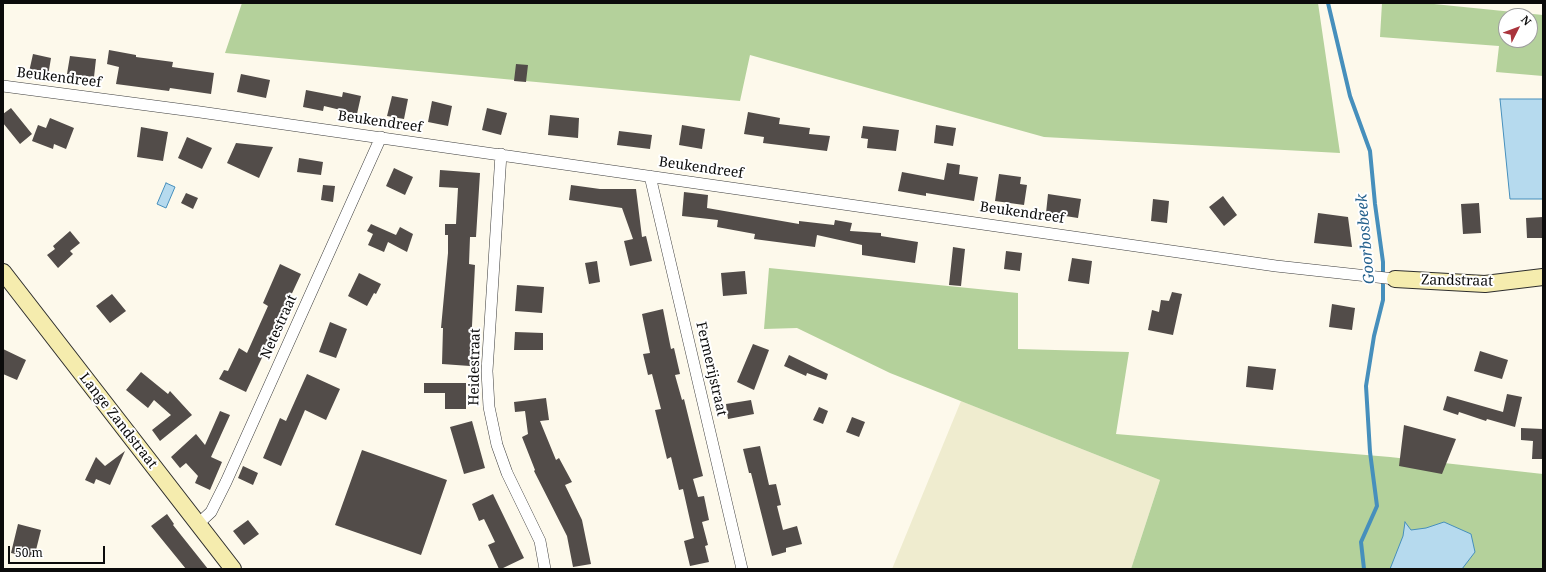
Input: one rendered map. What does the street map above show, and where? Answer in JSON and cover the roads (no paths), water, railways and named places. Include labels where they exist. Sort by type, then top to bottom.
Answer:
[{"type":"street","name":"Beukendreef","points":[[3,86],[381,137],[1253,263],[1395,279]]},
{"type":"street","name":"Netestraat","points":[[198,524],[211,512],[226,482],[381,137]]},
{"type":"street","name":"Heidestraat","points":[[501,154],[488,371],[489,407],[497,445],[508,473],[540,541],[545,569]]},
{"type":"street","name":"Fermerijstraat","points":[[650,176],[742,569]]},
{"type":"street","name":"Lange Zandstraat","points":[[3,272],[233,569]]},
{"type":"street","name":"Zandstraat","points":[[1395,279],[1485,284],[1543,277]]},
{"type":"water","points":[[1500,99],[1543,99],[1543,199],[1510,199]]},
{"type":"water","points":[[166,183],[175,187],[166,208],[157,204]]},
{"type":"water","points":[[1405,522],[1411,530],[1426,528],[1444,522],[1471,534],[1475,552],[1462,569],[1390,569],[1403,536]]},
{"type":"waterway","name":"Goorbosbeek","points":[[1328,3],[1350,96],[1370,151],[1383,262],[1383,300],[1374,336],[1366,386],[1370,452],[1377,506],[1361,542],[1364,569]]}]
